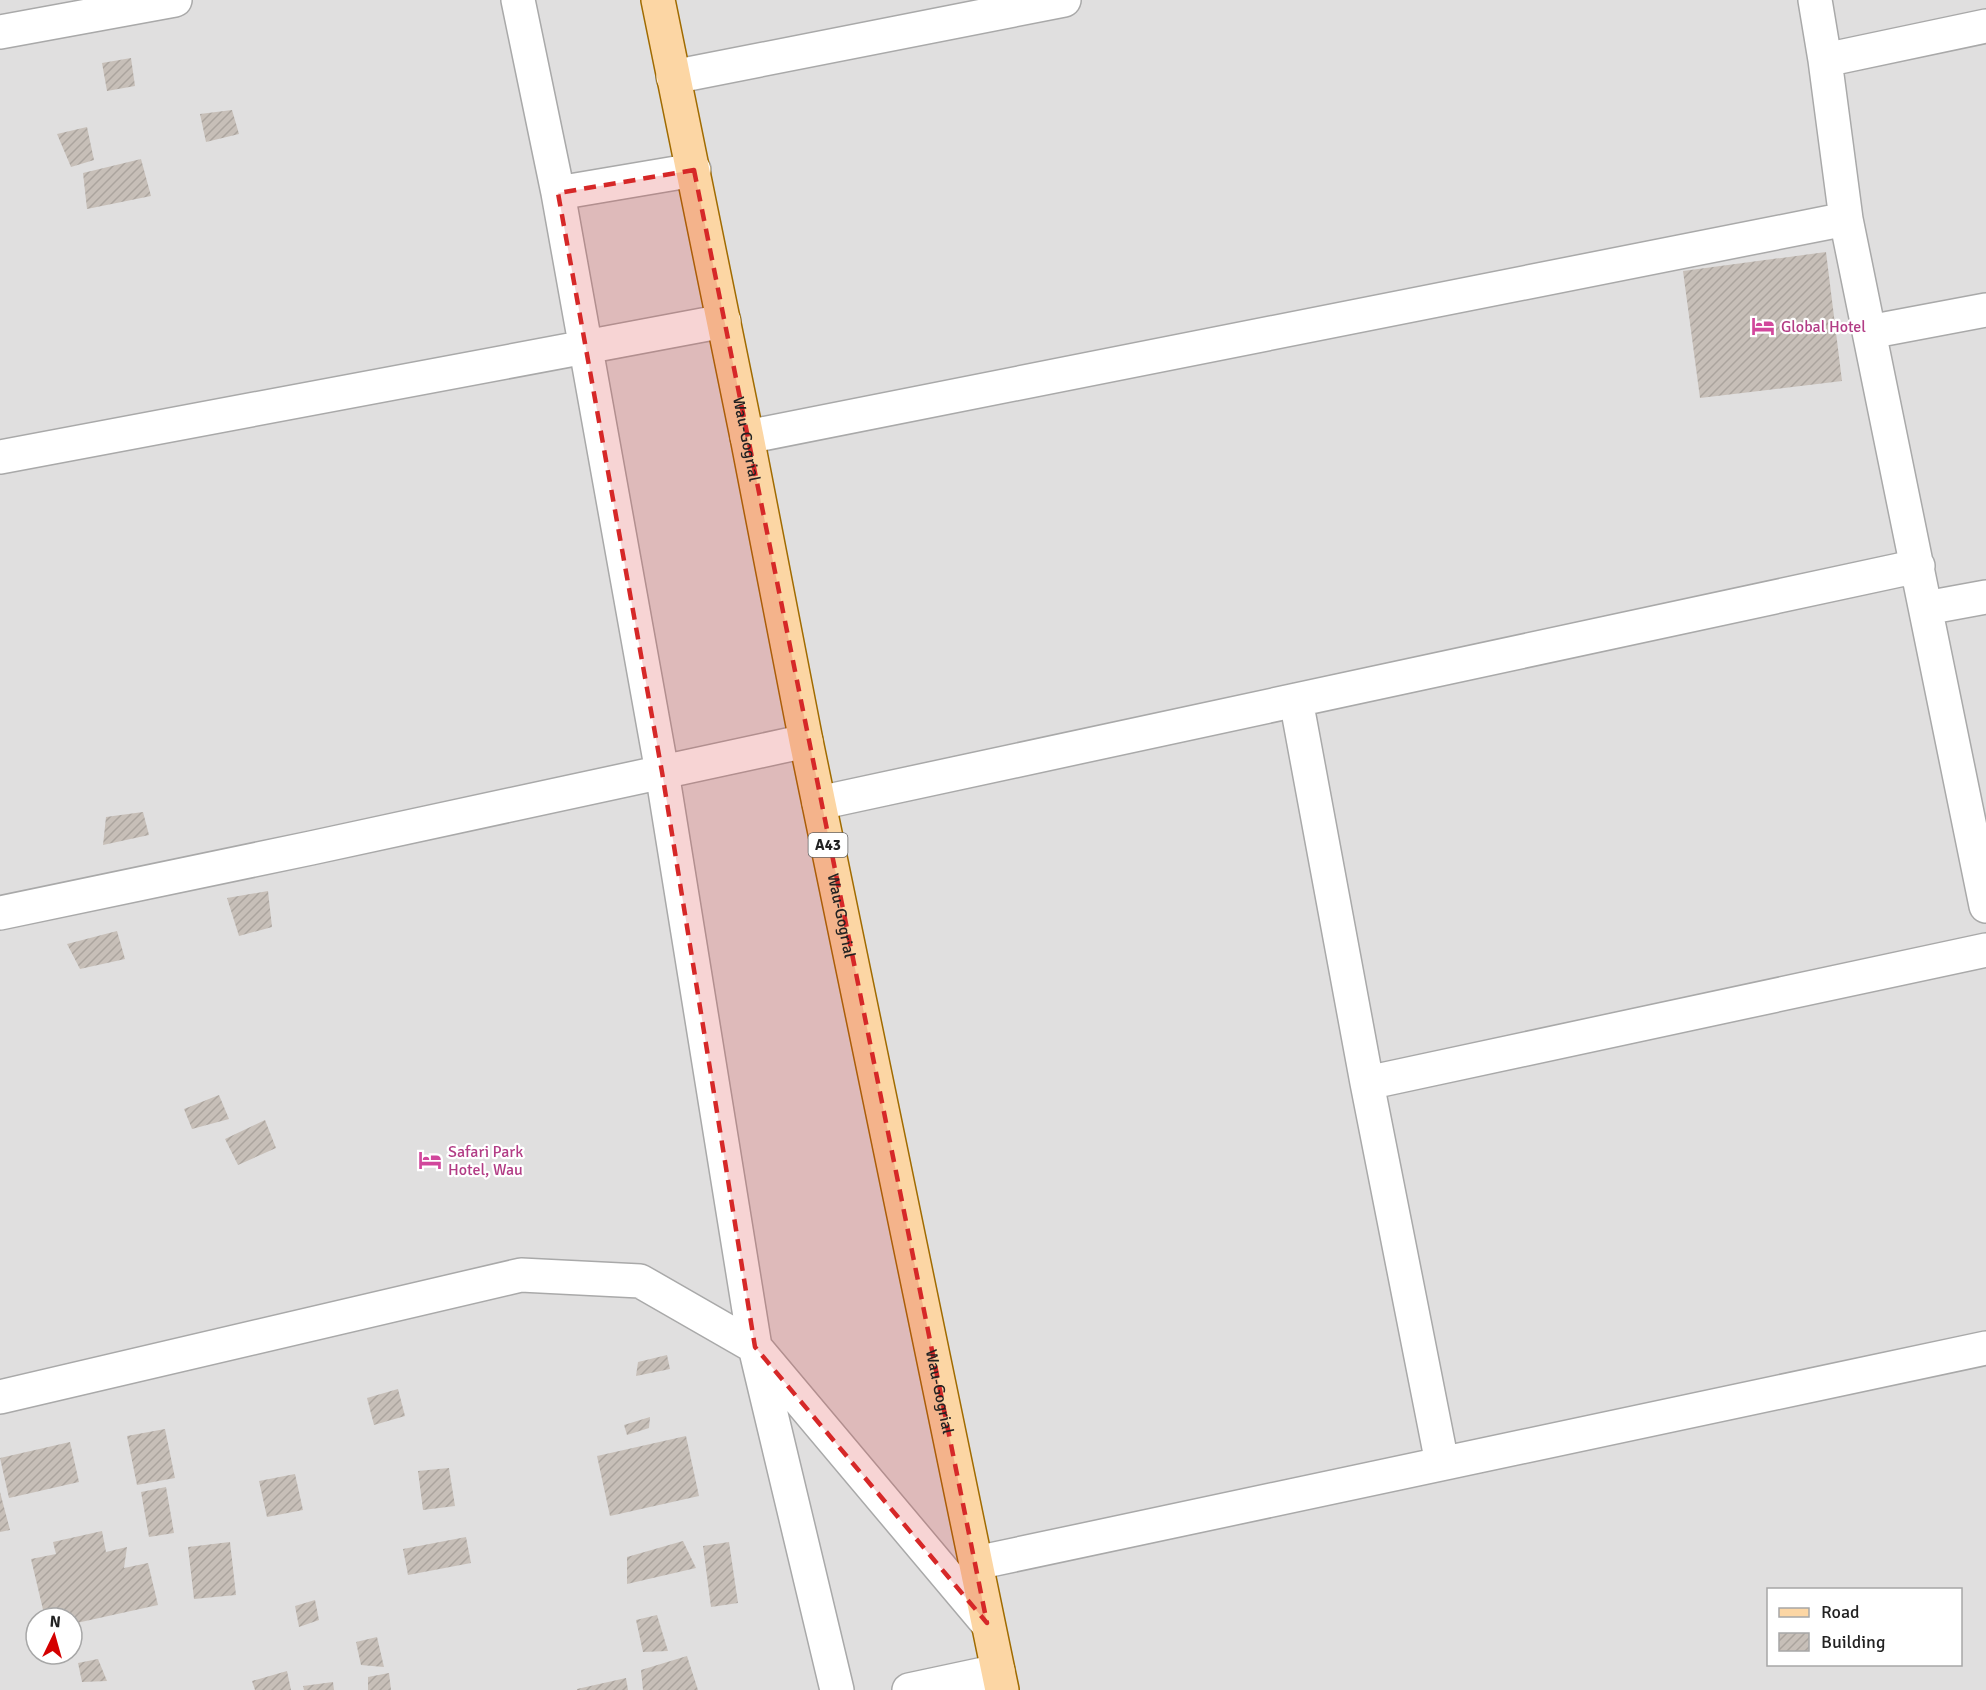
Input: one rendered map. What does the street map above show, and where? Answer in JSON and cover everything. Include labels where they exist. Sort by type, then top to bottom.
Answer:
[{"type":"main road","name":"Wau-Gogrial","points":[[658,0],[694,170],[806,741],[1000,1680]]},
{"type":"street","points":[[0,32],[176,0]]},
{"type":"street","points":[[518,0],[558,193],[662,772],[755,1347],[837,1690]]},
{"type":"street","points":[[674,77],[1064,0]]},
{"type":"street","points":[[1815,0],[1846,219],[1985,900]]},
{"type":"street","points":[[1825,60],[1986,27]]},
{"type":"street","points":[[558,193],[694,170]]},
{"type":"street","points":[[747,438],[1846,219]]},
{"type":"street","points":[[1869,332],[1986,310]]},
{"type":"street","points":[[0,457],[724,321]]},
{"type":"street","points":[[819,803],[1918,566]]},
{"type":"street","points":[[1926,608],[1986,597]]},
{"type":"street","points":[[1296,700],[1367,1083],[1442,1463]]},
{"type":"street","points":[[0,913],[323,846],[806,741]]},
{"type":"street","points":[[1367,1083],[1986,950]]},
{"type":"street","points":[[0,1397],[521,1275],[640,1281],[755,1347],[987,1623]]},
{"type":"street","points":[[976,1563],[1986,1348]]},
{"type":"street","points":[[909,1690],[1000,1680]]},
{"type":"highlighted area","points":[[694,170],[987,1623],[755,1347],[662,772],[558,193]]},
{"type":"shaded area","points":[[0,0],[1986,0],[1986,1690],[0,1690]]},
{"type":"building","points":[[131,58],[135,86],[107,91],[102,63]]},
{"type":"building","points":[[232,110],[239,134],[206,142],[200,114]]},
{"type":"building","points":[[87,127],[94,160],[71,167],[57,134]]},
{"type":"building","points":[[141,159],[151,196],[87,209],[83,173]]},
{"type":"building","name":"Global Hotel","points":[[1826,252],[1842,381],[1700,398],[1683,271]]},
{"type":"building","points":[[143,812],[149,835],[103,845],[106,817]]},
{"type":"building","points":[[268,891],[272,927],[239,936],[227,898]]},
{"type":"building","points":[[117,931],[125,959],[80,969],[67,944]]},
{"type":"building","points":[[219,1095],[229,1119],[192,1129],[184,1109]]},
{"type":"building","points":[[265,1120],[276,1148],[238,1165],[225,1139]]},
{"type":"building","points":[[667,1355],[670,1369],[636,1376],[638,1362]]},
{"type":"building","points":[[398,1389],[405,1416],[374,1425],[367,1398]]},
{"type":"building","points":[[650,1417],[649,1428],[627,1435],[624,1425]]},
{"type":"building","points":[[165,1429],[175,1478],[137,1485],[127,1436]]},
{"type":"building","points":[[686,1436],[699,1496],[610,1516],[597,1456]]},
{"type":"building","points":[[70,1442],[79,1482],[9,1498],[0,1458]]},
{"type":"building","points":[[449,1468],[455,1506],[423,1510],[418,1471]]},
{"type":"building","points":[[295,1474],[303,1510],[267,1517],[259,1481]]},
{"type":"building","points":[[166,1487],[174,1533],[149,1537],[141,1492]]},
{"type":"building","points":[[0,1492],[10,1530],[0,1532]]},
{"type":"building","points":[[102,1531],[106,1552],[127,1547],[124,1568],[148,1563],[158,1605],[84,1621],[84,1606],[42,1606],[31,1559],[56,1554],[53,1542]]},
{"type":"building","points":[[466,1537],[471,1563],[408,1575],[403,1549]]},
{"type":"building","points":[[683,1541],[696,1568],[627,1584],[627,1557]]},
{"type":"building","points":[[230,1542],[236,1595],[194,1599],[188,1547]]},
{"type":"building","points":[[729,1542],[738,1603],[711,1607],[703,1546]]},
{"type":"building","points":[[315,1600],[319,1620],[299,1627],[295,1606]]},
{"type":"building","points":[[657,1615],[668,1651],[643,1652],[636,1620]]},
{"type":"building","points":[[377,1637],[384,1667],[361,1665],[356,1642]]},
{"type":"building","points":[[687,1656],[698,1690],[643,1690],[641,1670]]},
{"type":"building","points":[[98,1659],[107,1681],[82,1682],[79,1666],[84,1666],[84,1662]]},
{"type":"building","points":[[287,1671],[291,1690],[255,1690],[252,1681]]},
{"type":"building","points":[[389,1673],[391,1690],[368,1690],[368,1677]]},
{"type":"building","points":[[626,1678],[628,1690],[577,1690],[577,1689]]},
{"type":"building","points":[[333,1682],[334,1690],[304,1690],[303,1686]]},
{"type":"place","name":"Global Hotel","points":[[1763,326]]},
{"type":"place","name":"Safari Park Hotel, Wau","points":[[430,1160]]}]
